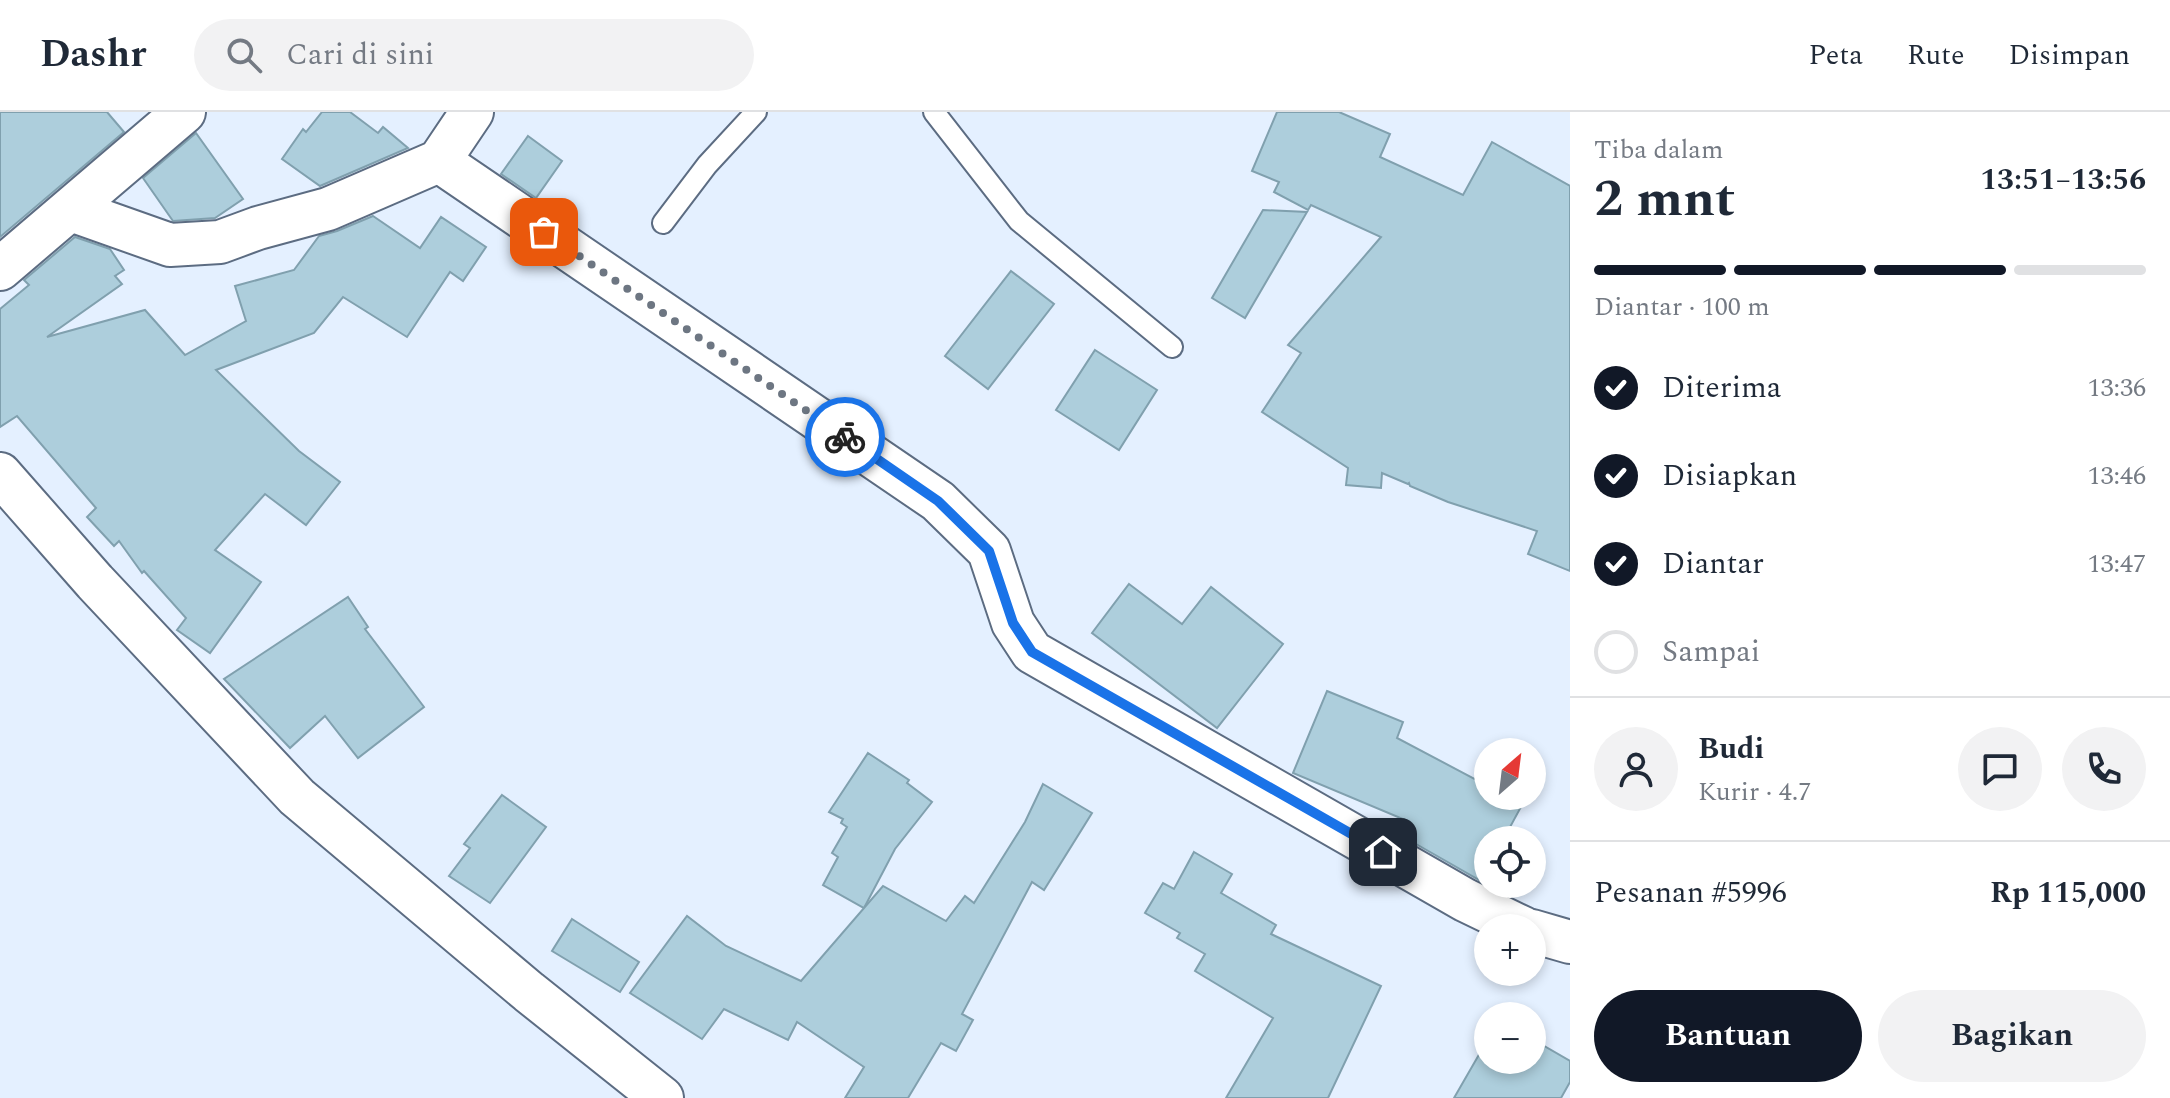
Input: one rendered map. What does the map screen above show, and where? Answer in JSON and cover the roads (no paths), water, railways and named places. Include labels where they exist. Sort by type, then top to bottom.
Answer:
[{"type":"street","points":[[0,269],[184,112]]},
{"type":"street","points":[[71,210],[170,245],[220,242],[328,209],[439,161],[472,112]]},
{"type":"street","points":[[439,161],[938,501],[989,551],[1013,623],[1032,652],[1494,914]]},
{"type":"street","points":[[0,474],[95,582],[297,797],[529,992],[662,1098]]},
{"type":"street","points":[[1546,935],[1570,942]]},
{"type":"lane","points":[[663,223],[707,165],[756,112]]},
{"type":"lane","points":[[934,112],[1019,221],[1172,347]]}]
